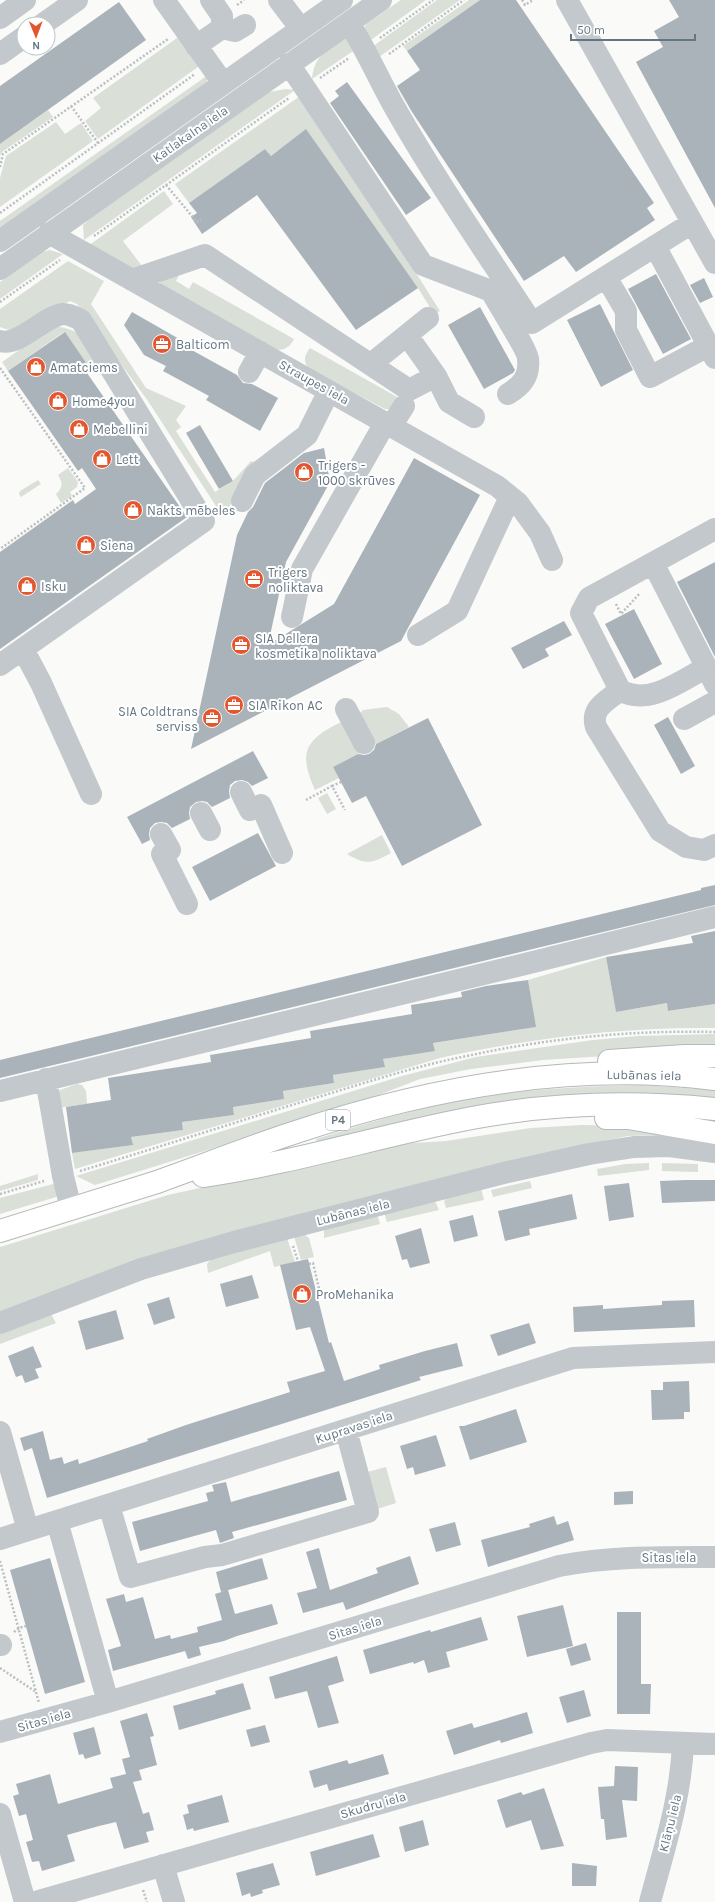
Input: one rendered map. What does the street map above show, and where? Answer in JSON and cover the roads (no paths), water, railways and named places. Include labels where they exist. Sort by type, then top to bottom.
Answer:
[{"type":"main road","points":[[526,1079],[595,1062],[684,1056],[715,1056]]},
{"type":"main road","name":"Lubānas iela","points":[[0,1231],[156,1182],[293,1133],[389,1105],[446,1091],[526,1079],[587,1075],[652,1074],[715,1080]]},
{"type":"main road","name":"Lubānas iela","points":[[156,1182],[225,1173],[473,1118],[561,1107],[625,1103],[715,1109]]},
{"type":"main road","points":[[473,1118],[628,1118],[715,1133]]},
{"type":"street","points":[[0,18],[25,0]]},
{"type":"street","points":[[54,16],[77,0]]},
{"type":"street","points":[[164,0],[223,83]]},
{"type":"street","points":[[211,0],[222,16],[222,28]]},
{"type":"street","points":[[279,0],[302,29]]},
{"type":"street","name":"Katlakalna iela","points":[[0,242],[342,0]]},
{"type":"street","name":"Katlakalna iela","points":[[0,269],[381,0]]},
{"type":"street","points":[[567,0],[715,263]]},
{"type":"street","points":[[349,23],[369,56],[394,107],[450,198],[532,323],[692,223]]},
{"type":"street","points":[[196,46],[222,28],[235,31],[245,25]]},
{"type":"street","points":[[290,64],[304,88],[422,265],[491,291],[528,358],[525,378],[520,387],[508,394]]},
{"type":"street","points":[[154,132],[167,150]]},
{"type":"street","name":"Straupes iela","points":[[49,233],[497,486],[518,504],[540,533],[552,560]]},
{"type":"street","points":[[606,276],[626,311],[626,330],[650,377],[712,352],[655,246]]},
{"type":"street","points":[[132,280],[205,255],[410,390],[436,376]]},
{"type":"street","points":[[0,341],[13,340],[57,316],[72,315],[81,320],[204,521],[0,665]]},
{"type":"street","points":[[371,364],[428,318]]},
{"type":"street","points":[[407,335],[436,376],[449,402],[474,417]]},
{"type":"street","points":[[249,372],[260,352]]},
{"type":"street","points":[[242,501],[255,475],[307,435],[329,391]]},
{"type":"street","points":[[292,617],[302,569],[388,424],[404,406]]},
{"type":"street","points":[[418,635],[457,611],[510,497]]},
{"type":"street","points":[[653,563],[711,675],[642,696],[626,694],[620,690],[581,613],[589,598],[715,529]]},
{"type":"street","points":[[23,649],[91,794]]},
{"type":"street","points":[[620,690],[597,708],[594,721],[596,727],[660,831],[686,847],[704,850],[715,845]]},
{"type":"street","points":[[684,719],[715,702]]},
{"type":"street","points":[[346,709],[364,743]]},
{"type":"street","points":[[250,803],[282,853]]},
{"type":"street","points":[[164,846],[187,904]]},
{"type":"street","points":[[0,1091],[514,967],[715,916]]},
{"type":"street","points":[[46,1079],[63,1176],[71,1209]]},
{"type":"street","name":"Lubānas iela","points":[[0,1323],[141,1269],[234,1242],[508,1172],[589,1154],[634,1147],[669,1146],[715,1152]]},
{"type":"street","name":"Kupravas iela","points":[[0,1540],[573,1358],[715,1352]]},
{"type":"street","points":[[109,1505],[130,1577],[205,1557],[222,1555],[368,1512],[346,1430]]},
{"type":"street","points":[[0,1432],[28,1530]]},
{"type":"street","points":[[57,1521],[108,1702]]},
{"type":"street","name":"Sitas iela","points":[[1,1727],[44,1720],[108,1702],[559,1566],[591,1560],[635,1557],[715,1557]]},
{"type":"street","name":"Skudru iela","points":[[35,1902],[591,1743],[607,1740],[715,1744]]},
{"type":"street","name":"Klāņu iela","points":[[650,1902],[676,1805],[682,1771],[683,1743]]},
{"type":"street","points":[[0,1814],[25,1902]]},
{"type":"street","points":[[163,1865],[174,1902]]},
{"type":"place","name":"Balticom","points":[[162,344]]},
{"type":"place","name":"Amatciems","points":[[36,367]]},
{"type":"place","name":"Home4you","points":[[58,401]]},
{"type":"place","name":"Mebellini","points":[[79,429]]},
{"type":"place","name":"Lett","points":[[102,459]]},
{"type":"place","name":"Trigers - 1000 skrūves","points":[[304,472]]},
{"type":"place","name":"Nakts mēbeles","points":[[133,510]]},
{"type":"place","name":"Siena","points":[[86,545]]},
{"type":"place","name":"Trigers noliktava","points":[[254,579]]},
{"type":"place","name":"Isku","points":[[27,586]]},
{"type":"place","name":"SIA Dellera kosmetika noliktava","points":[[241,645]]},
{"type":"place","name":"SIA Rikon AC","points":[[234,705]]},
{"type":"place","name":"SIA Coldtrans serviss","points":[[212,718]]},
{"type":"place","name":"ProMehanika","points":[[302,1294]]}]
